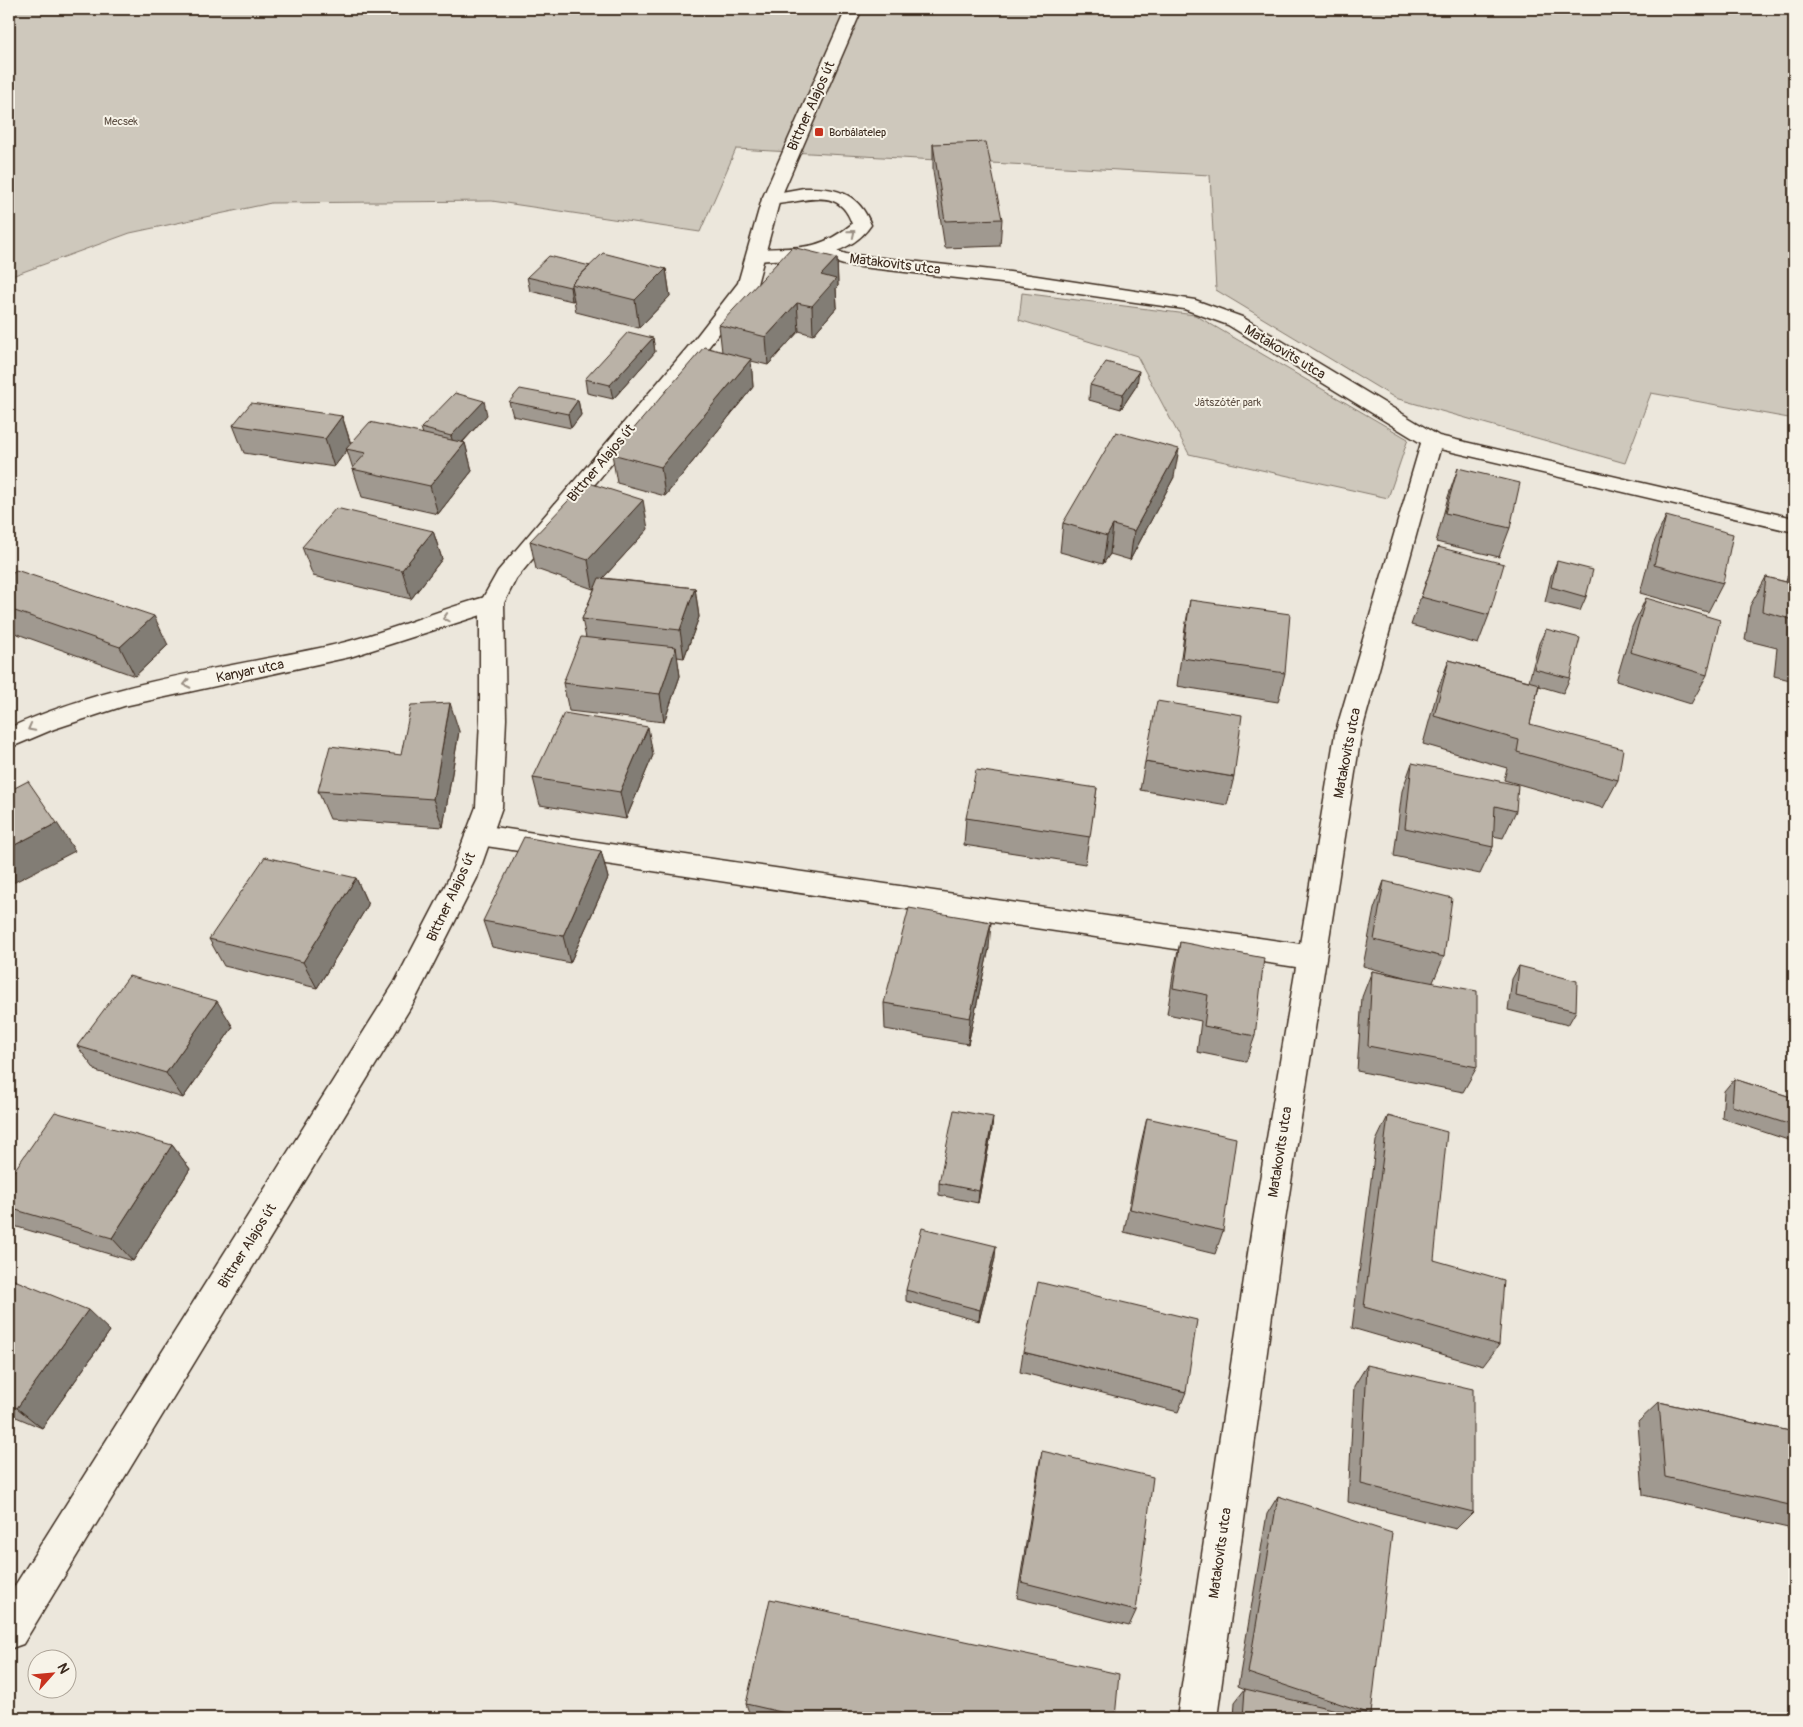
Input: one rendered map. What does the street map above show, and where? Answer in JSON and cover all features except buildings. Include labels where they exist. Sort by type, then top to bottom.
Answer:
[{"type":"street","name":"Bittner Alajos út","points":[[9,1630],[405,991],[464,878],[489,807],[493,719],[492,603],[506,576],[700,345],[746,284],[771,199],[854,9]]},
{"type":"street","points":[[756,255],[819,251],[841,242],[862,225],[856,210],[839,198],[821,194],[800,193],[771,199]]},
{"type":"street","name":"Matakovits utca","points":[[819,251],[844,259],[1010,278],[1188,304],[1235,321],[1432,441],[1348,734],[1268,1227],[1197,1718]]},
{"type":"street","points":[[1432,441],[1794,525]]},
{"type":"street","name":"Kanyar utca","points":[[9,739],[40,723],[129,696],[332,653],[492,603]]},
{"type":"street","points":[[479,835],[1312,958]]},
{"type":"green space","name":"Mecsek","points":[[9,9],[1794,9],[1794,419],[1651,393],[1625,463],[1395,398],[1216,290],[1210,175],[736,149],[700,232],[492,201],[271,203],[130,233],[9,277]]},
{"type":"green space","name":"Játszótér park","points":[[1022,293],[1195,315],[1408,439],[1388,498],[1189,454],[1137,356],[1019,320]]},
{"type":"place","name":"Borbálatelep","points":[[819,132]]}]
